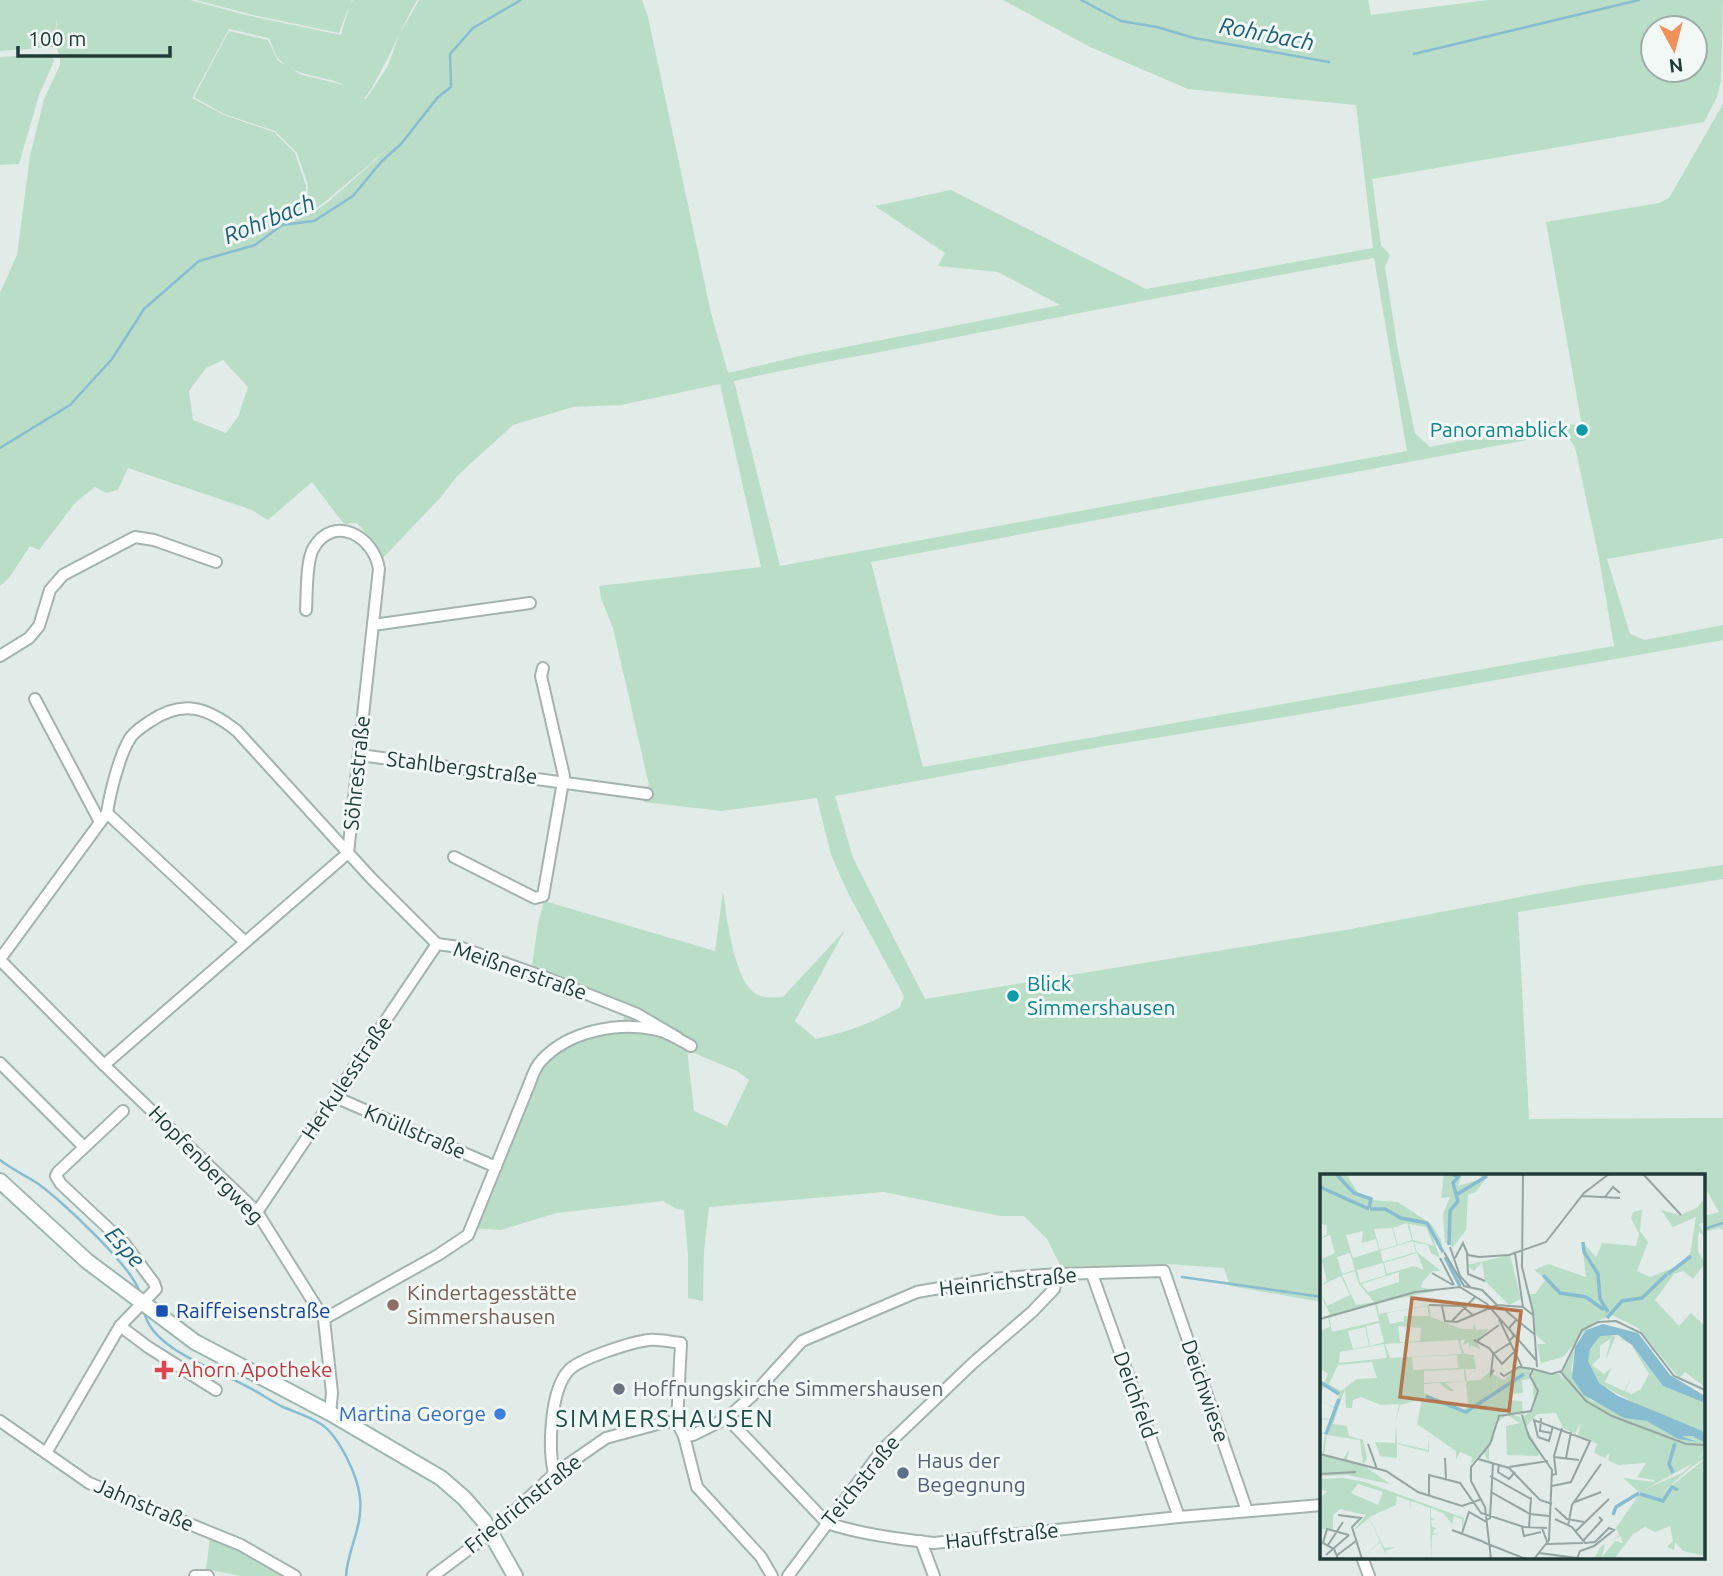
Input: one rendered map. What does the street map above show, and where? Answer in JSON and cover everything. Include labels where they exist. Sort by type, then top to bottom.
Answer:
[{"type":"street","name":"Söhrestraße","points":[[104,1065],[348,853],[379,569],[377,556],[352,532],[335,530],[320,538],[311,553],[306,610]]},
{"type":"street","points":[[0,656],[29,638],[39,626],[50,590],[62,576],[135,537],[154,540],[216,562]]},
{"type":"street","points":[[373,625],[530,603]]},
{"type":"street","name":"Stahlbergstraße","points":[[543,668],[541,676],[564,782]]},
{"type":"street","points":[[35,699],[103,817],[244,941]]},
{"type":"street","name":"Meißnerstraße","points":[[0,960],[103,817],[129,739],[157,716],[178,709],[199,709],[217,715],[237,731],[348,853],[437,944],[459,947],[637,1014],[691,1046]]},
{"type":"street","name":"Stahlbergstraße","points":[[360,755],[647,794]]},
{"type":"street","points":[[454,857],[535,898],[543,896],[564,782]]},
{"type":"street","name":"Herkulesstraße","points":[[257,1212],[437,944]]},
{"type":"street","name":"Hopfenbergweg","points":[[0,960],[104,1065],[257,1212],[324,1319],[332,1393],[330,1413]]},
{"type":"street","points":[[324,1319],[439,1255],[468,1235],[539,1062],[556,1048],[600,1029],[622,1027],[659,1031],[678,1038]]},
{"type":"street","points":[[0,1063],[84,1147]]},
{"type":"street","name":"Knüllstraße","points":[[335,1097],[496,1167]]},
{"type":"street","points":[[47,1453],[120,1326],[145,1304],[155,1291],[156,1286],[124,1243],[61,1184],[56,1176],[123,1111]]},
{"type":"street","points":[[0,1181],[87,1261],[204,1348],[330,1413],[441,1478],[464,1498],[492,1532],[515,1576]]},
{"type":"street","name":"Heinrichstraße","points":[[727,1418],[752,1396],[802,1341],[916,1292],[977,1281],[1058,1274],[1164,1271]]},
{"type":"street","name":"Deichwiese","points":[[1164,1271],[1247,1511]]},
{"type":"street","name":"Teichstraße","points":[[788,1576],[883,1449],[973,1363],[1032,1312],[1054,1289],[1058,1274]]},
{"type":"street","name":"Deichfeld","points":[[1092,1274],[1179,1517]]},
{"type":"street","points":[[120,1326],[216,1390]]},
{"type":"street","points":[[554,1474],[550,1458],[552,1422],[556,1395],[569,1370],[601,1353],[650,1340],[681,1343],[677,1422],[684,1436],[697,1487],[761,1557],[772,1576]]},
{"type":"street","points":[[684,1436],[693,1435],[727,1418],[827,1523]]},
{"type":"street","name":"Jahnstraße","points":[[0,1421],[89,1483],[241,1545],[295,1576]]},
{"type":"street","name":"Friedrichstraße","points":[[433,1576],[492,1532],[554,1474],[606,1438],[665,1422],[677,1422]]},
{"type":"street","name":"Hauffstraße","points":[[827,1523],[847,1530],[934,1543],[1179,1517],[1320,1506]]},
{"type":"street","points":[[921,1541],[934,1576]]},
{"type":"street","points":[[1362,1558],[1369,1576]]},
{"type":"street","points":[[195,1576],[208,1576]]},
{"type":"green space","points":[[0,0],[190,0],[341,35],[349,6],[339,33],[196,0],[352,0],[350,4],[353,0],[417,0],[399,35],[419,0],[642,0],[648,17],[711,313],[728,373],[800,356],[1060,305],[998,272],[938,266],[945,253],[875,206],[951,190],[1146,289],[1373,248],[1356,105],[1188,89],[1090,47],[1003,0],[1368,0],[1371,15],[1488,0],[1723,0],[1721,81],[1717,97],[1704,122],[1372,179],[1381,245],[1390,255],[1385,267],[1398,351],[1415,433],[1430,447],[1556,422],[1582,426],[1546,222],[1659,203],[1669,198],[1723,104],[1723,538],[1607,559],[1630,634],[1645,640],[1723,625],[1723,640],[1106,746],[835,796],[853,858],[925,999],[1351,929],[1584,885],[1723,865],[1723,879],[1518,912],[1529,1119],[1723,1118],[1723,1230],[1719,1228],[1706,1231],[1706,1215],[1719,1212],[1706,1189],[1706,1174],[1320,1174],[1320,1302],[1230,1286],[1224,1268],[1168,1264],[1061,1267],[1047,1239],[1024,1216],[1000,1216],[884,1192],[709,1207],[704,1251],[703,1301],[688,1298],[684,1210],[663,1201],[556,1213],[501,1230],[471,1228],[538,1071],[556,1053],[580,1038],[599,1031],[620,1030],[628,1005],[532,965],[544,901],[715,951],[723,892],[738,966],[752,991],[766,997],[783,997],[845,930],[795,1021],[816,1039],[880,1018],[900,1007],[904,996],[849,895],[831,855],[817,798],[722,811],[644,802],[649,785],[613,628],[599,586],[761,567],[720,384],[621,405],[573,407],[513,425],[458,475],[440,498],[381,560],[371,539],[357,523],[344,524],[312,482],[268,520],[252,510],[128,468],[118,490],[106,493],[95,487],[75,503],[39,550],[30,546],[9,578],[0,586],[0,293],[17,255],[30,156],[44,99],[60,65],[60,55],[56,48],[57,15],[54,47],[0,51]],"holes":[[[229,29],[269,38],[284,64],[300,72],[344,85],[302,75],[278,61],[268,40],[229,31],[194,97],[224,114],[275,131],[297,153],[308,185],[306,215],[397,141],[327,203],[305,217],[306,186],[295,153],[274,132],[224,115],[192,98]],[[399,35],[388,66],[366,99],[364,97]],[[1374,258],[1407,451],[780,566],[734,381]],[[223,360],[248,387],[238,417],[226,433],[193,420],[189,391],[206,368]],[[1559,434],[1569,438],[1575,447],[1599,558],[1614,646],[923,767],[871,562]],[[687,1050],[737,1071],[749,1080],[727,1126],[694,1111]]]},
{"type":"green space","points":[[51,54],[54,61],[39,95],[19,164],[0,165],[0,57]]},
{"type":"green space","points":[[210,1537],[239,1549],[286,1576],[241,1576],[206,1569]]},
{"type":"waterway","name":"Rohrbach","points":[[0,448],[70,405],[112,359],[144,309],[199,261],[255,245],[282,225],[314,221],[353,196],[381,162],[401,144],[438,97],[451,87],[450,54],[473,28],[521,0]]},
{"type":"waterway","name":"Rohrbach","points":[[1081,0],[1121,21],[1157,27],[1194,38],[1329,62]]},
{"type":"waterway","points":[[1414,54],[1639,0]]},
{"type":"waterway","name":"Espe","points":[[0,1160],[37,1183],[78,1218],[125,1269],[140,1294]]},
{"type":"waterway","points":[[1706,1228],[1723,1223]]},
{"type":"waterway","points":[[1182,1277],[1320,1297]]},
{"type":"waterway","name":"Espe","points":[[144,1311],[149,1324],[171,1347],[281,1406],[316,1421],[328,1430],[341,1447],[352,1468],[360,1498],[359,1519],[346,1576]]},
{"type":"place","name":"Panoramablick","points":[[1582,430]]},
{"type":"place","name":"Blick Simmershausen","points":[[1013,996]]},
{"type":"place","name":"Kindertagesstätte Simmershausen","points":[[393,1305]]},
{"type":"place","name":"Raiffeisenstraße","points":[[162,1311]]},
{"type":"place","name":"Ahorn Apotheke","points":[[164,1370]]},
{"type":"place","name":"Hoffnungskirche Simmershausen","points":[[619,1389]]},
{"type":"place","name":"Martina George","points":[[500,1414]]},
{"type":"place","name":"Haus der Begegnung","points":[[903,1473]]},
{"type":"district","name":"SIMMERSHAUSEN","points":[[665,1419]]}]
